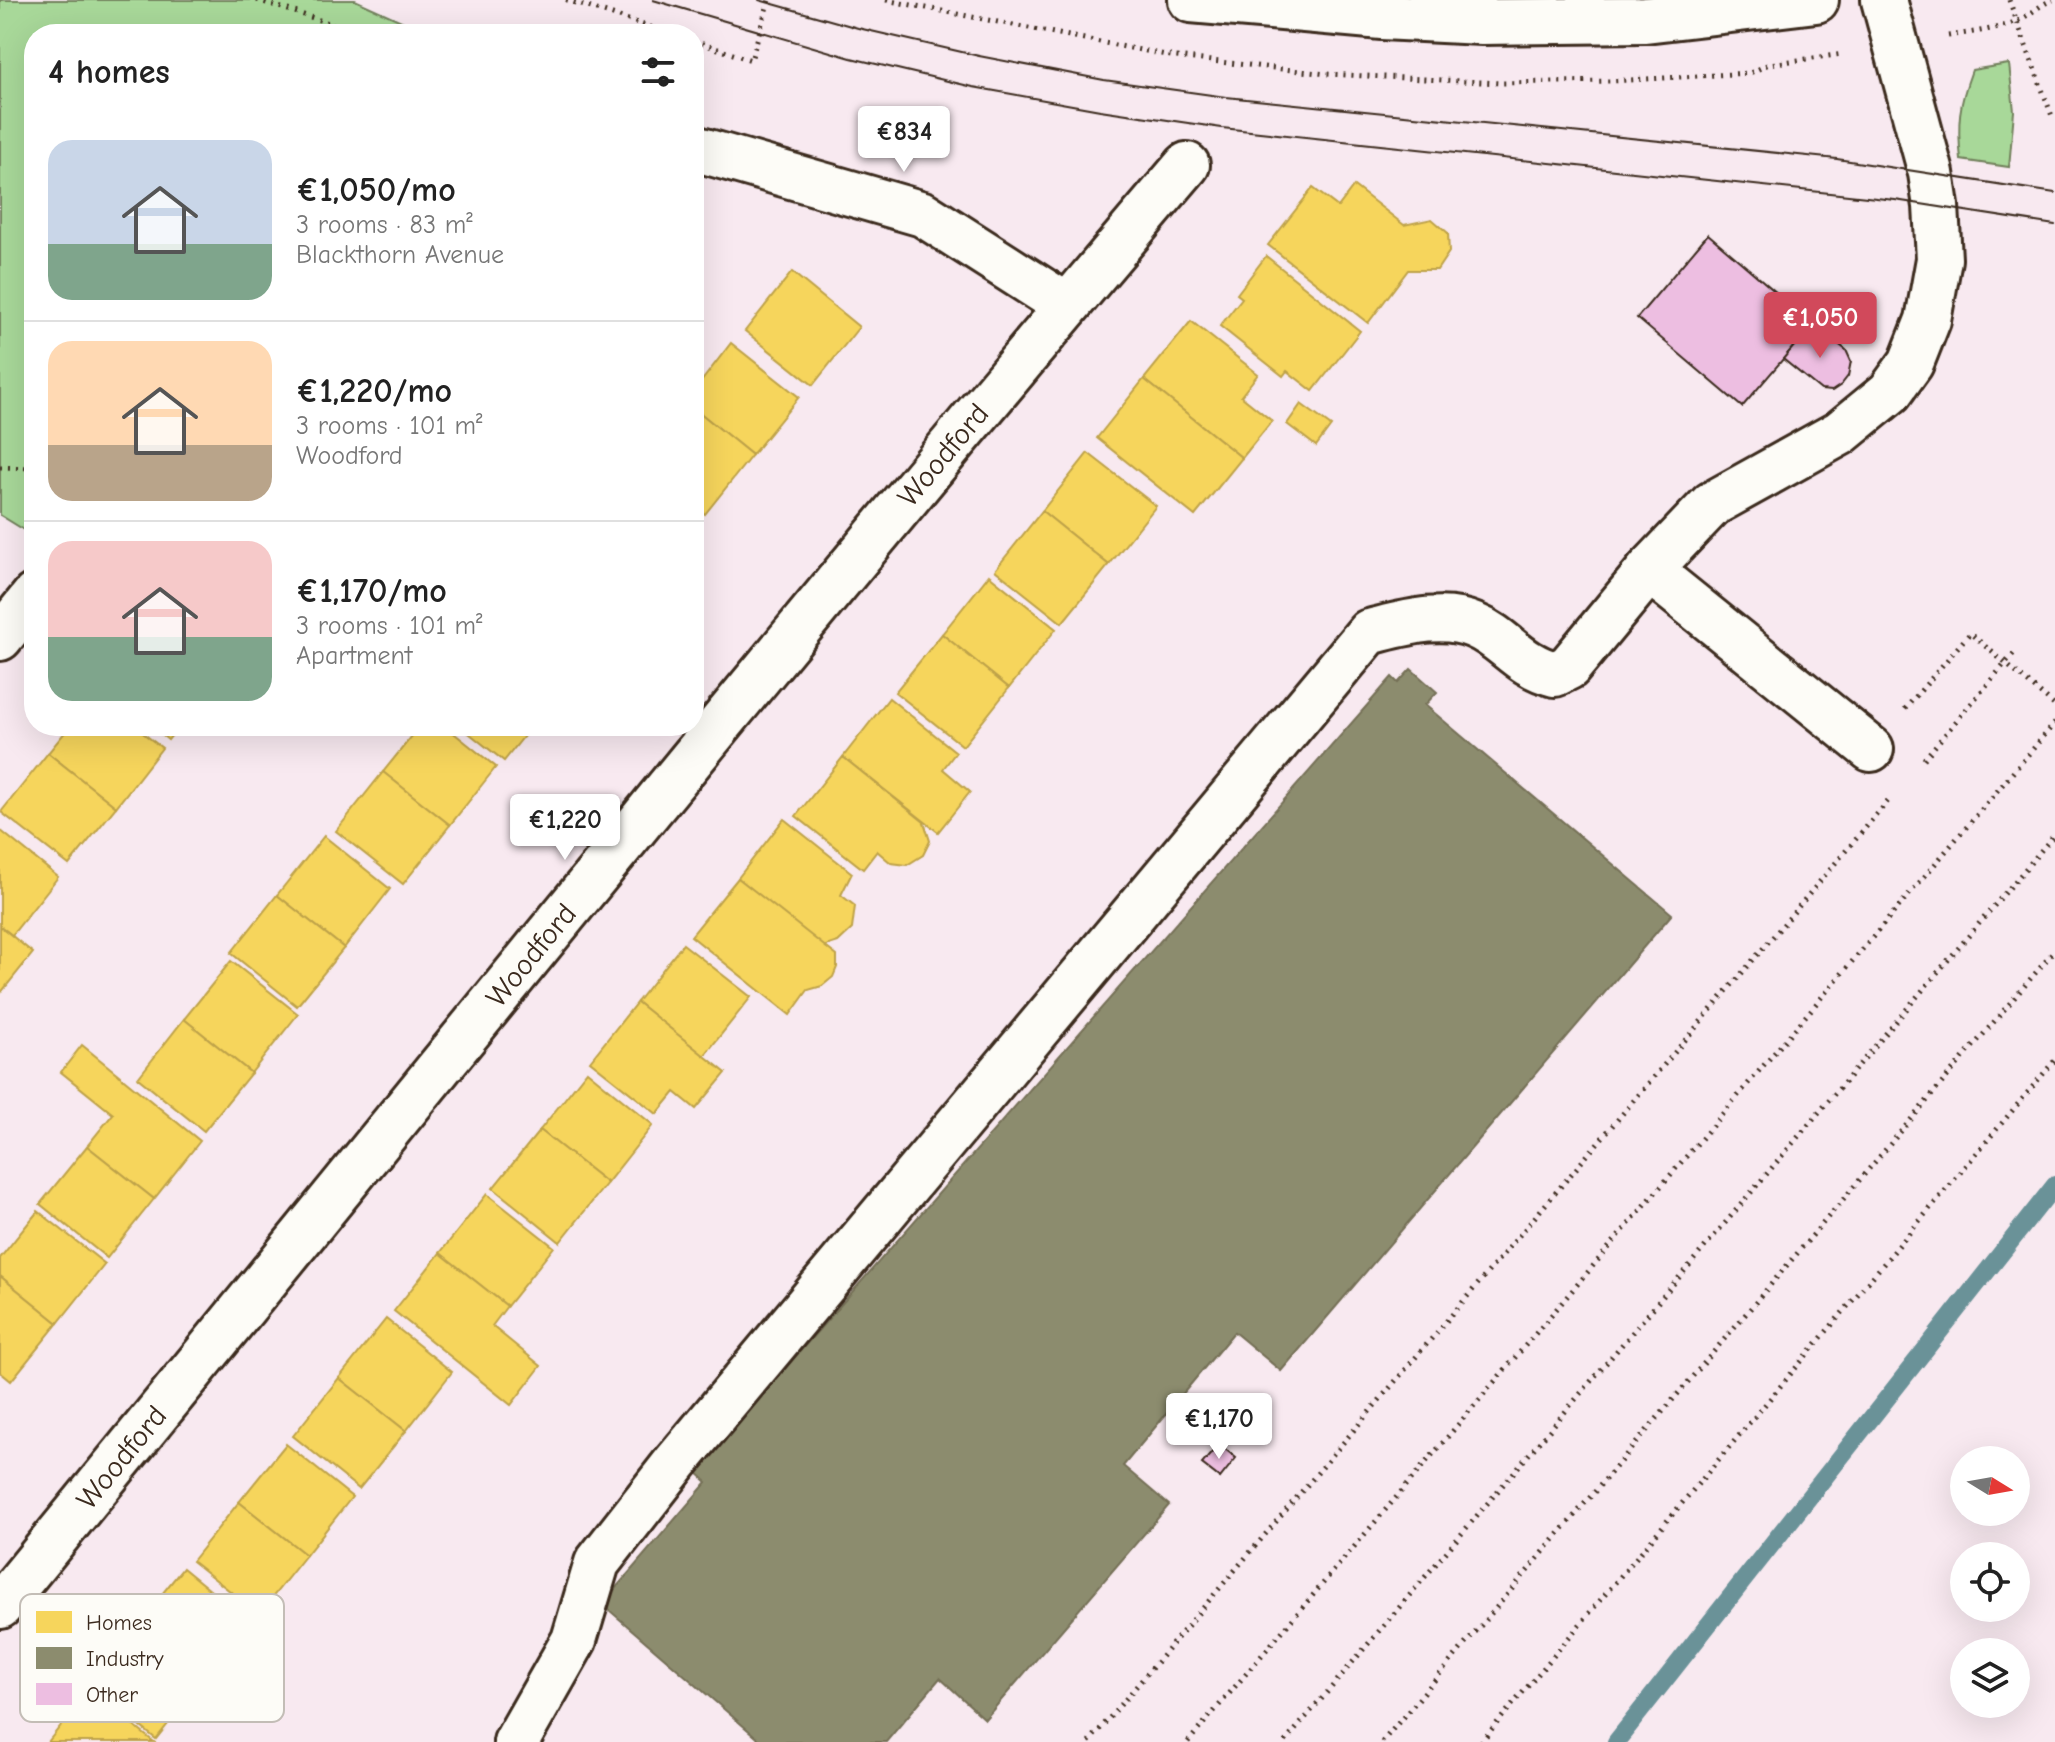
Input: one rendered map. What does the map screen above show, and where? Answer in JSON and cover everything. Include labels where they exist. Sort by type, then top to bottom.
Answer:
[{"type":"street","points":[[1191,0],[1382,17],[1482,22],[1645,20],[1816,0]]},
{"type":"street","points":[[516,1742],[574,1640],[597,1563],[696,1438],[1369,632],[1406,623],[1460,621],[1476,626],[1536,669],[1555,674],[1569,667],[1649,570],[1712,504],[1840,433],[1890,392],[1911,363],[1928,320],[1939,259],[1931,173],[1884,0]]},
{"type":"street","points":[[704,151],[923,214],[1067,306]]},
{"type":"street","name":"Woodford","points":[[0,1606],[1067,306],[1187,165]]},
{"type":"street","points":[[1649,570],[1871,749]]},
{"type":"street","points":[[0,638],[24,608]]},
{"type":"path","points":[[257,0],[332,24]]},
{"type":"path","points":[[566,0],[641,24]]},
{"type":"path","points":[[704,44],[751,60],[769,0]]},
{"type":"path","points":[[2009,0],[2052,116]]},
{"type":"path","points":[[0,467],[24,468]]},
{"type":"path","points":[[1871,749],[1970,633],[2055,706]]},
{"type":"path","points":[[1923,761],[2014,653]]},
{"type":"path","points":[[1188,1742],[2055,723]]},
{"type":"path","points":[[1089,1742],[1892,797]]},
{"type":"path","points":[[1285,1742],[2055,834]]},
{"type":"path","points":[[1382,1742],[2055,950]]},
{"type":"path","points":[[1481,1742],[2055,1060]]},
{"type":"green space","points":[[0,0],[355,0],[408,24],[24,24],[24,530],[0,515]]},
{"type":"green space","points":[[2009,64],[2014,111],[2009,167],[1961,160],[1960,114],[1972,70]]},
{"type":"building: Homes","points":[[1354,186],[1404,225],[1432,219],[1448,233],[1449,252],[1437,270],[1408,270],[1368,323],[1268,245],[1313,188],[1338,207]]},
{"type":"building: Homes","points":[[1266,256],[1360,331],[1313,391],[1287,371],[1283,376],[1220,326],[1242,298],[1237,294]]},
{"type":"building: Homes","points":[[792,272],[859,327],[813,385],[745,331]]},
{"type":"building: Homes","points":[[1191,321],[1258,374],[1241,396],[1272,421],[1242,458],[1144,379]]},
{"type":"building: Homes","points":[[731,343],[799,397],[752,455],[704,416],[704,378]]},
{"type":"building: Homes","points":[[1144,379],[1242,458],[1195,516],[1097,438]]},
{"type":"building: Homes","points":[[1301,404],[1331,426],[1316,446],[1287,424]]},
{"type":"building: Homes","points":[[704,416],[752,455],[704,513]]},
{"type":"building: Homes","points":[[1088,453],[1156,506],[1109,565],[1042,511]]},
{"type":"building: Homes","points":[[1042,511],[1109,565],[1062,623],[995,570]]},
{"type":"building: Homes","points":[[989,575],[1056,629],[1009,688],[942,634]]},
{"type":"building: Homes","points":[[942,634],[1009,688],[963,746],[895,692]]},
{"type":"building: Homes","points":[[889,698],[956,752],[943,769],[970,792],[938,832],[843,757]]},
{"type":"building: Homes","points":[[62,736],[147,736],[162,748],[116,807],[48,753]]},
{"type":"building: Homes","points":[[412,736],[457,736],[496,767],[450,825],[383,772]]},
{"type":"building: Homes","points":[[473,736],[524,736],[504,761]]},
{"type":"building: Homes","points":[[48,753],[116,807],[69,865],[1,812]]},
{"type":"building: Homes","points":[[843,757],[924,822],[930,841],[923,855],[907,865],[891,863],[877,851],[863,869],[796,816]]},
{"type":"building: Homes","points":[[383,772],[450,825],[403,884],[336,831]]},
{"type":"building: Homes","points":[[784,819],[852,873],[841,895],[855,906],[852,929],[838,942],[823,947],[738,878]]},
{"type":"building: Homes","points":[[0,830],[58,877],[12,935],[0,926]]},
{"type":"building: Homes","points":[[324,836],[390,889],[344,948],[277,895]]},
{"type":"building: Homes","points":[[738,878],[837,956],[833,977],[822,986],[808,990],[790,1015],[691,936]]},
{"type":"building: Homes","points":[[277,895],[344,948],[297,1006],[231,953]]},
{"type":"building: Homes","points":[[0,926],[33,953],[0,994]]},
{"type":"building: Homes","points":[[683,944],[751,997],[704,1056],[637,1002]]},
{"type":"building: Homes","points":[[231,961],[298,1014],[251,1073],[184,1019]]},
{"type":"building: Homes","points":[[637,1002],[726,1073],[696,1109],[675,1092],[657,1114],[590,1061]]},
{"type":"building: Homes","points":[[184,1019],[251,1073],[204,1131],[138,1078]]},
{"type":"building: Homes","points":[[82,1045],[200,1141],[154,1199],[87,1146],[113,1114],[61,1072]]},
{"type":"building: Homes","points":[[587,1071],[653,1125],[607,1183],[540,1130]]},
{"type":"building: Homes","points":[[540,1130],[607,1183],[560,1242],[493,1188]]},
{"type":"building: Homes","points":[[87,1146],[154,1199],[107,1258],[40,1204]]},
{"type":"building: Homes","points":[[487,1194],[554,1247],[507,1306],[440,1253]]},
{"type":"building: Homes","points":[[38,1211],[105,1264],[58,1323],[0,1276],[0,1258]]},
{"type":"building: Homes","points":[[440,1253],[507,1306],[492,1326],[541,1366],[511,1405],[394,1311]]},
{"type":"building: Homes","points":[[0,1276],[58,1323],[11,1381],[0,1372]]},
{"type":"building: Homes","points":[[386,1319],[452,1372],[406,1431],[339,1378]]},
{"type":"building: Homes","points":[[339,1378],[406,1431],[359,1489],[293,1436]]},
{"type":"building: Homes","points":[[286,1444],[352,1497],[306,1555],[239,1502]]},
{"type":"building: Homes","points":[[239,1502],[306,1555],[275,1594],[234,1594],[192,1561]]},
{"type":"building: Homes","points":[[183,1568],[215,1594],[162,1594]]},
{"type":"building: Homes","points":[[64,1722],[129,1722],[154,1742],[48,1742]]},
{"type":"building: Homes","points":[[135,1722],[170,1722],[156,1739]]},
{"type":"building: Industry","points":[[1411,669],[1437,692],[1425,705],[1672,914],[1281,1371],[1234,1332],[1123,1466],[1169,1505],[985,1719],[940,1678],[886,1742],[762,1742],[602,1604],[707,1482],[695,1471],[1392,677],[1398,683]]},
{"type":"building: Other","points":[[1708,234],[1813,324],[1742,407],[1637,318]]},
{"type":"building: Other","points":[[1813,324],[1846,350],[1851,361],[1848,376],[1832,391],[1821,390],[1783,359]]},
{"type":"building: Other","points":[[1219,1444],[1236,1458],[1220,1478],[1202,1464]]},
{"type":"waterway","points":[[1616,1742],[2055,1185]]},
{"type":"tram line","points":[[653,0],[851,58],[973,87],[1100,110],[1222,128],[1895,200],[2055,225]]},
{"type":"tram line","points":[[759,0],[858,28],[1104,80],[1226,97],[1837,159],[2055,193]]}]
